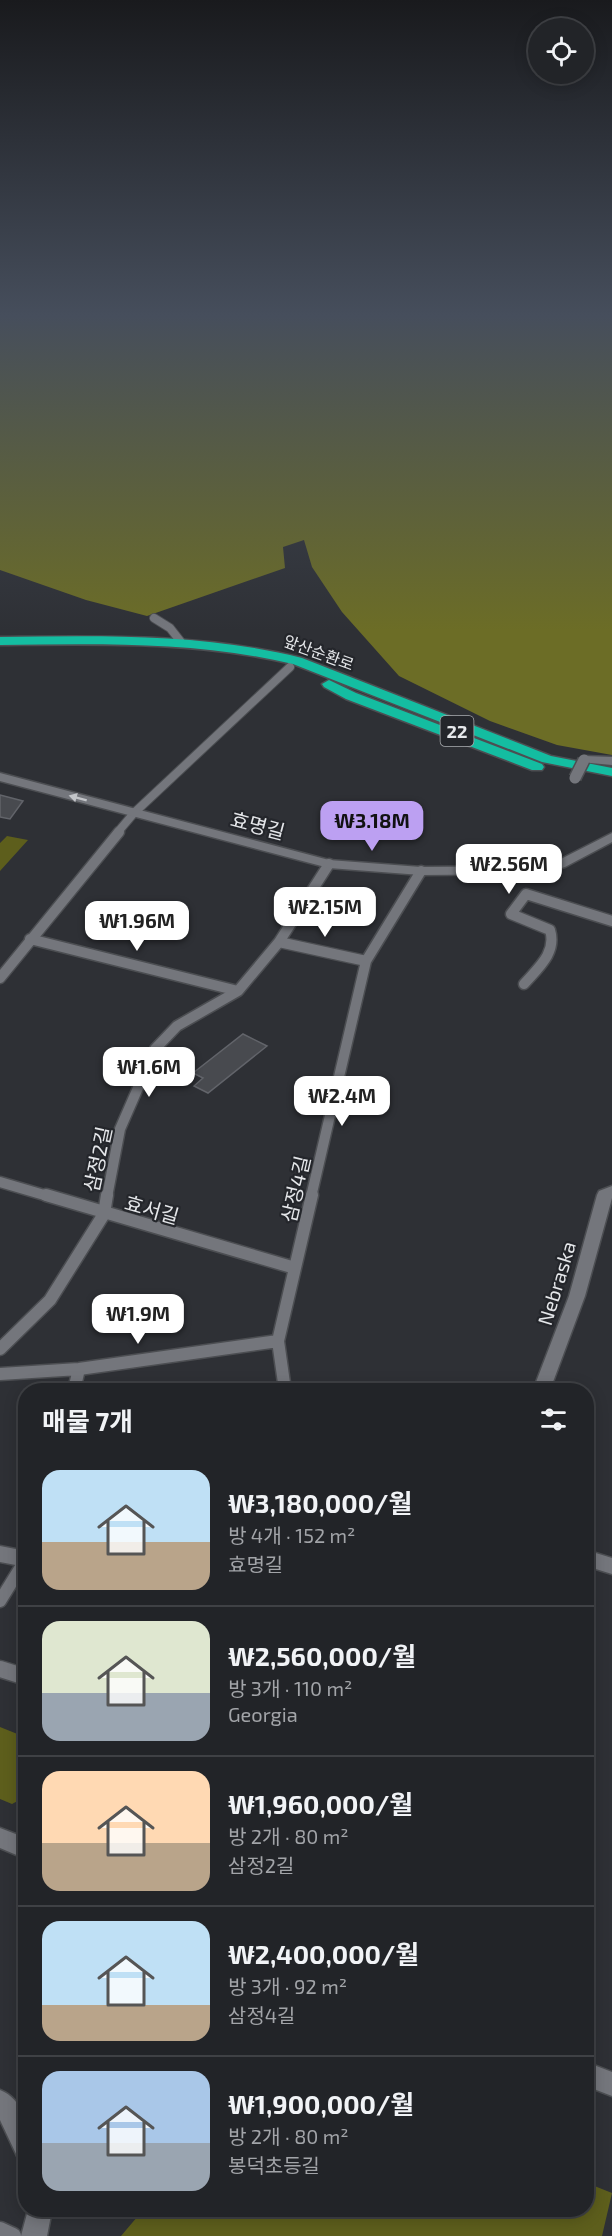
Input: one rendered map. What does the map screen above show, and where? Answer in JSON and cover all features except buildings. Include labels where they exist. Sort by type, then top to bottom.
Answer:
[{"type":"highway","name":"앞산순환로","points":[[0,641],[181,642],[226,645],[272,654],[527,757],[612,774]]},
{"type":"highway","name":"앞산순환로","points":[[0,648],[206,649],[255,657],[310,670]]},
{"type":"highway","points":[[310,670],[337,673],[510,739],[584,760]]},
{"type":"highway","points":[[310,670],[351,696],[491,751],[534,767],[575,778],[612,783]]},
{"type":"street","points":[[154,618],[170,628],[181,642]]},
{"type":"street","points":[[0,978],[134,813],[290,667]]},
{"type":"street","points":[[575,778],[584,760],[612,761]]},
{"type":"street","name":"효명길","points":[[0,777],[329,864],[421,871],[542,870],[561,864],[612,837]]},
{"type":"street","name":"삼정2길","points":[[0,1349],[50,1300],[104,1214],[120,1129],[155,1049],[177,1026],[238,991],[279,942],[329,864]]},
{"type":"street","name":"삼정4길","points":[[284,1383],[278,1341],[366,961],[421,871]]},
{"type":"street","points":[[524,984],[550,952],[553,936],[550,930],[511,914],[526,894],[612,921]]},
{"type":"street","points":[[30,939],[238,991]]},
{"type":"street","points":[[279,942],[366,961]]},
{"type":"street","name":"효서길","points":[[0,1182],[295,1268]]},
{"type":"street","name":"Nebraska","points":[[545,1383],[577,1296],[605,1195],[612,1191]]},
{"type":"street","points":[[0,1374],[79,1369],[278,1341]]},
{"type":"street","points":[[76,1383],[79,1369]]},
{"type":"street","points":[[0,1554],[18,1557]]},
{"type":"street","points":[[594,1560],[612,1566]]},
{"type":"street","points":[[0,1601],[18,1572]]},
{"type":"street","points":[[0,1669],[18,1675]]},
{"type":"street","points":[[0,1838],[18,1846]]},
{"type":"street","points":[[594,2077],[612,2084]]},
{"type":"street","points":[[0,2102],[6,2107],[18,2131]]},
{"type":"street","points":[[34,2236],[38,2217]]},
{"type":"street","points":[[0,2230],[13,2236]]},
{"type":"shaded area","points":[[0,422],[612,422],[612,755],[557,745],[490,721],[399,676],[342,612],[312,567],[304,540],[283,547],[285,568],[147,616],[86,600],[0,570]]},
{"type":"shaded area","points":[[7,836],[28,840],[0,871],[0,843]]},
{"type":"shaded area","points":[[0,1727],[18,1734],[18,1801],[12,1804],[0,1799]]},
{"type":"shaded area","points":[[594,2186],[612,2193],[602,2236],[121,2236],[137,2217],[594,2217]]}]
